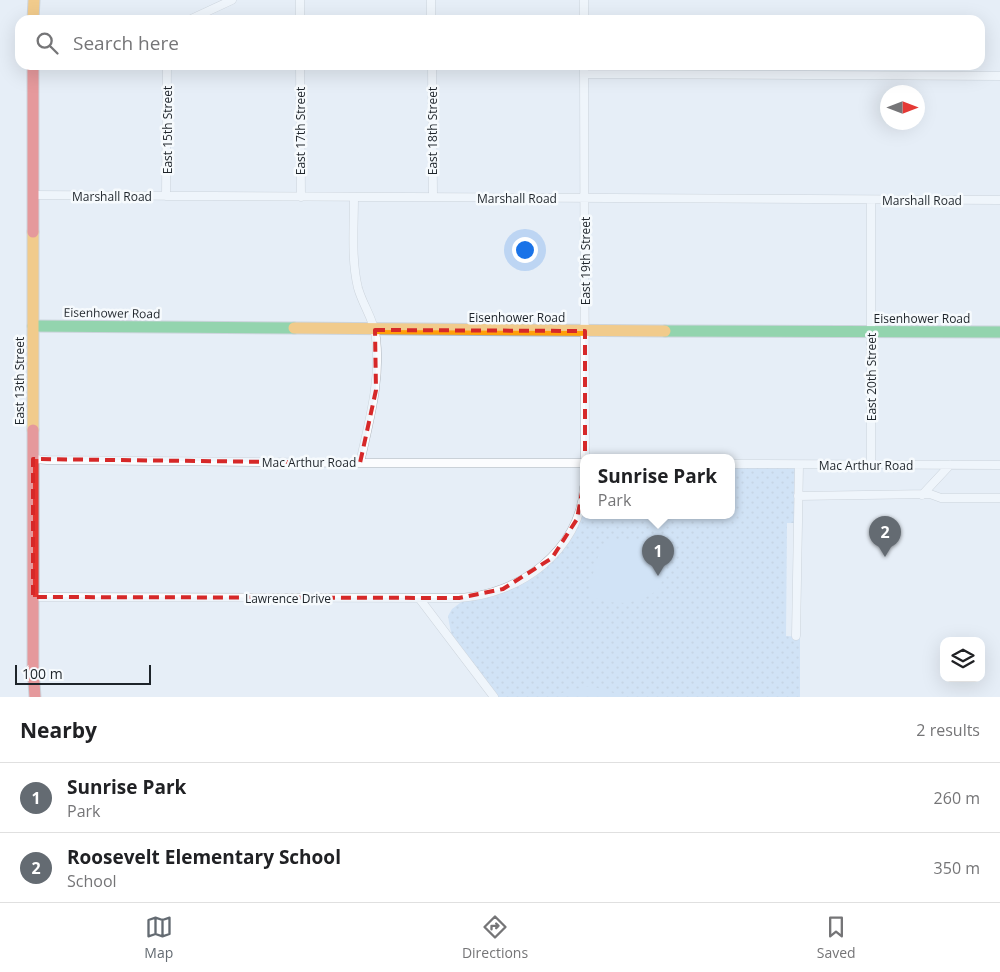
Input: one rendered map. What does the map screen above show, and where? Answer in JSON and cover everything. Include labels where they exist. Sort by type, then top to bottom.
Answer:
[{"type":"street","points":[[33,15],[34,0]]},
{"type":"street","points":[[200,15],[232,0]]},
{"type":"street","points":[[300,0],[300,15]]},
{"type":"street","points":[[431,0],[431,15]]},
{"type":"street","points":[[584,0],[584,15]]},
{"type":"street","name":"East 13th Street","points":[[33,70],[33,667],[35,697]]},
{"type":"street","name":"East 15th Street","points":[[166,196],[167,70]]},
{"type":"street","name":"East 17th Street","points":[[300,70],[301,197]]},
{"type":"street","name":"East 18th Street","points":[[432,70],[433,197]]},
{"type":"street","name":"East 19th Street","points":[[584,70],[585,454]]},
{"type":"street","points":[[584,74],[1000,76]]},
{"type":"street","name":"Marshall Road","points":[[33,195],[1000,200]]},
{"type":"street","points":[[354,197],[354,270],[359,290],[372,321],[376,338],[377,360],[376,390],[360,462]]},
{"type":"street","name":"East 20th Street","points":[[871,200],[871,464]]},
{"type":"street","name":"Eisenhower Road","points":[[33,326],[374,330],[1000,332]]},
{"type":"street","name":"Mac Arthur Road","points":[[33,458],[57,460],[580,463]]},
{"type":"street","name":"Mac Arthur Road","points":[[735,464],[1000,465]]},
{"type":"street","points":[[796,636],[799,465]]},
{"type":"street","points":[[922,495],[950,465]]},
{"type":"street","points":[[798,496],[930,494],[941,498],[1000,498]]},
{"type":"street","points":[[419,598],[462,598],[484,595],[520,581],[537,571],[552,558],[571,532],[580,510]]},
{"type":"street","name":"Lawrence Drive","points":[[33,597],[419,598]]},
{"type":"street","points":[[419,598],[494,697]]},
{"type":"highlighted area","points":[[375,330],[585,331],[585,476],[577,519],[552,558],[503,589],[459,598],[33,597],[33,459],[360,463],[376,390]]},
{"type":"shaded area","points":[[735,464],[799,465],[798,523],[787,523],[786,636],[800,637],[800,697],[494,697],[452,637],[448,616],[452,609],[460,603],[537,571],[571,533],[580,501],[580,519],[735,519]]},
{"type":"shaded area","points":[[618,539],[663,544],[666,572],[658,590],[643,599],[626,603],[606,602],[587,595],[601,546],[609,540]]},
{"type":"shaded area","points":[[591,686],[623,697],[554,696],[570,690]]},
{"type":"traffic: fast","points":[[33,326],[294,328]]},
{"type":"traffic: fast","points":[[665,331],[1000,332]]},
{"type":"traffic: slow","points":[[33,15],[34,0]]},
{"type":"traffic: slow","points":[[33,232],[33,430]]},
{"type":"traffic: slow","points":[[294,328],[665,331]]},
{"type":"traffic: jam","points":[[33,70],[33,232]]},
{"type":"traffic: jam","points":[[33,430],[33,667],[35,697]]},
{"type":"place","name":"Roosevelt Elementary School","points":[[885,557]]},
{"type":"place","name":"Sunrise Park","points":[[658,576]]}]
